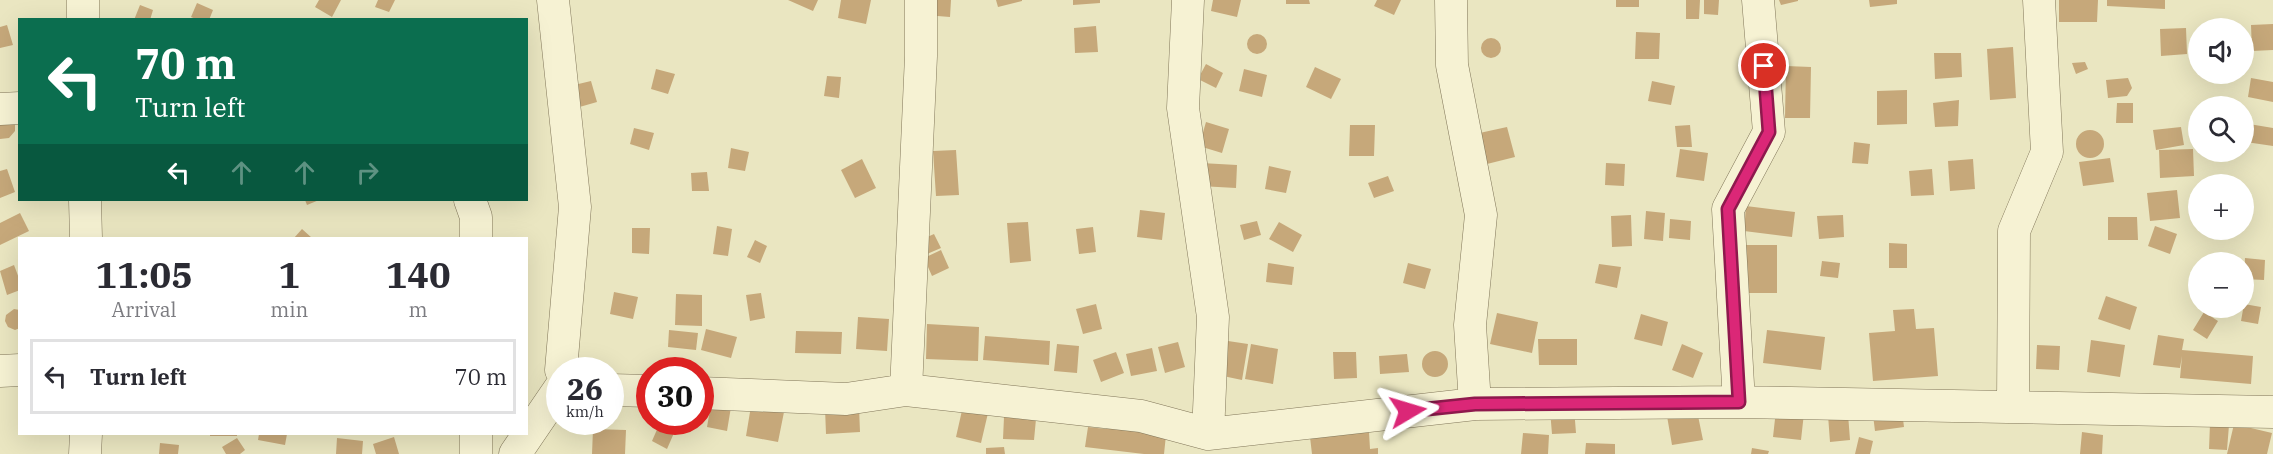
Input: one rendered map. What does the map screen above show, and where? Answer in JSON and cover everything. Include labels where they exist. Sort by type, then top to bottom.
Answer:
[{"type":"street","points":[[83,0],[83,18]]},
{"type":"street","points":[[553,0],[575,207],[562,357]]},
{"type":"street","points":[[906,390],[921,56],[921,0]]},
{"type":"street","points":[[1188,0],[1183,108],[1213,317],[1208,434]]},
{"type":"street","points":[[1451,0],[1452,65],[1481,215],[1470,326],[1475,404]]},
{"type":"street","points":[[1739,402],[1728,209],[1769,132],[1758,0]]},
{"type":"street","points":[[2013,407],[2014,231],[2047,152],[2038,0]]},
{"type":"street","points":[[0,109],[18,108]]},
{"type":"street","points":[[85,201],[86,237]]},
{"type":"street","points":[[470,201],[476,217],[476,237]]},
{"type":"street","points":[[0,371],[18,370]]},
{"type":"street","points":[[714,394],[846,399],[906,390],[1141,416],[1208,434],[1475,404],[1739,402],[2273,412]]},
{"type":"street","points":[[516,454],[546,409]]},
{"type":"street","points":[[85,454],[86,435]]},
{"type":"street","points":[[476,435],[476,454]]},
{"type":"building","points":[[319,0],[341,0],[332,17],[315,7]]},
{"type":"building","points":[[378,0],[395,0],[389,12],[375,7]]},
{"type":"building","points":[[788,0],[818,0],[813,11]]},
{"type":"building","points":[[841,0],[871,0],[866,24],[838,18]]},
{"type":"building","points":[[926,0],[951,0],[950,17],[925,15]]},
{"type":"building","points":[[996,0],[1022,0],[1022,1],[998,7]]},
{"type":"building","points":[[1073,0],[1100,0],[1100,3],[1073,5]]},
{"type":"building","points":[[1213,0],[1241,0],[1237,17],[1211,11]]},
{"type":"building","points":[[1286,0],[1309,0],[1310,4],[1286,4]]},
{"type":"building","points":[[1377,0],[1401,0],[1394,15],[1374,6]]},
{"type":"building","points":[[1616,0],[1639,0],[1639,7],[1616,7]]},
{"type":"building","points":[[1686,0],[1700,0],[1699,19],[1686,19]]},
{"type":"building","points":[[1704,0],[1719,0],[1718,15],[1704,14]]},
{"type":"building","points":[[1779,0],[1798,0],[1798,1],[1781,5]]},
{"type":"building","points":[[1869,0],[1897,0],[1897,4],[1870,7]]},
{"type":"building","points":[[2059,0],[2098,0],[2097,22],[2059,22]]},
{"type":"building","points":[[2107,0],[2165,0],[2165,9],[2107,6]]},
{"type":"building","points":[[197,3],[213,10],[210,18],[191,17]]},
{"type":"building","points":[[140,5],[153,10],[151,18],[135,18]]},
{"type":"building","points":[[2273,24],[2273,50],[2254,51],[2254,25]]},
{"type":"building","points":[[7,25],[13,45],[0,48],[0,27]]},
{"type":"building","points":[[1096,26],[1098,52],[1075,53],[1074,28]]},
{"type":"building","points":[[2186,28],[2187,54],[2161,56],[2160,29]]},
{"type":"building","points":[[1636,32],[1660,33],[1659,59],[1635,59]]},
{"type":"building","points":[[1257,34],[1264,37],[1267,44],[1264,51],[1257,54],[1250,51],[1247,44],[1250,37]]},
{"type":"building","points":[[1487,38],[1495,38],[1501,44],[1501,52],[1495,58],[1487,58],[1481,52],[1481,44]]},
{"type":"building","points":[[2013,47],[2016,98],[1990,100],[1987,49]]},
{"type":"building","points":[[1934,53],[1961,53],[1962,77],[1935,79]]},
{"type":"building","points":[[2085,62],[2088,69],[2076,74],[2072,63]]},
{"type":"building","points":[[1206,64],[1223,73],[1216,88],[1198,79]]},
{"type":"building","points":[[1786,66],[1811,67],[1810,118],[1785,118]]},
{"type":"building","points":[[1315,67],[1341,79],[1331,99],[1306,87]]},
{"type":"building","points":[[656,69],[675,74],[668,94],[651,89]]},
{"type":"building","points":[[1244,69],[1267,75],[1262,97],[1239,91]]},
{"type":"building","points":[[827,76],[841,77],[839,98],[824,96]]},
{"type":"building","points":[[2128,78],[2132,88],[2127,96],[2108,98],[2106,80]]},
{"type":"building","points":[[2254,79],[2273,82],[2273,102],[2248,96],[2250,84],[2254,84]]},
{"type":"building","points":[[591,81],[597,102],[576,108],[570,86]]},
{"type":"building","points":[[1652,81],[1675,86],[1671,105],[1648,101]]},
{"type":"building","points":[[1907,90],[1907,124],[1877,125],[1877,91]]},
{"type":"building","points":[[1959,100],[1958,126],[1935,127],[1933,103]]},
{"type":"building","points":[[2117,103],[2133,103],[2133,123],[2116,123]]},
{"type":"building","points":[[0,114],[15,123],[15,131],[9,138],[0,139]]},
{"type":"building","points":[[1206,122],[1229,129],[1222,153],[1199,146]]},
{"type":"building","points":[[1350,125],[1375,125],[1374,156],[1349,156]]},
{"type":"building","points":[[1690,125],[1692,147],[1677,147],[1675,126]]},
{"type":"building","points":[[2254,125],[2273,128],[2273,146],[2254,143]]},
{"type":"building","points":[[1507,127],[1515,157],[1483,165],[1475,134]]},
{"type":"building","points":[[2181,127],[2184,145],[2156,150],[2153,130]]},
{"type":"building","points":[[634,128],[654,133],[649,150],[630,144]]},
{"type":"building","points":[[2090,130],[2100,134],[2104,144],[2100,154],[2090,158],[2080,154],[2076,144],[2080,134]]},
{"type":"building","points":[[1854,142],[1870,144],[1868,164],[1852,163]]},
{"type":"building","points":[[731,148],[749,152],[745,171],[728,168]]},
{"type":"building","points":[[1680,149],[1708,153],[1704,181],[1676,177]]},
{"type":"building","points":[[2188,149],[2188,162],[2193,162],[2194,174],[2160,178],[2159,150]]},
{"type":"building","points":[[956,150],[959,195],[936,196],[933,151]]},
{"type":"building","points":[[2110,158],[2114,182],[2083,186],[2079,162]]},
{"type":"building","points":[[862,159],[876,188],[855,198],[841,170]]},
{"type":"building","points":[[1973,159],[1975,189],[1950,191],[1948,161]]},
{"type":"building","points":[[1201,163],[1237,165],[1236,188],[1200,186]]},
{"type":"building","points":[[1606,163],[1625,164],[1624,186],[1605,185]]},
{"type":"building","points":[[1269,166],[1291,171],[1286,193],[1265,189]]},
{"type":"building","points":[[7,169],[15,192],[0,198],[0,171]]},
{"type":"building","points":[[1932,169],[1934,195],[1911,196],[1909,171]]},
{"type":"building","points":[[707,172],[709,191],[692,191],[691,173]]},
{"type":"building","points":[[1388,176],[1394,191],[1374,198],[1368,183]]},
{"type":"building","points":[[2177,190],[2180,218],[2150,221],[2147,193]]},
{"type":"building","points":[[1746,206],[1795,212],[1792,237],[1744,231]]},
{"type":"building","points":[[1140,210],[1165,213],[1162,240],[1137,237]]},
{"type":"building","points":[[1646,211],[1665,213],[1663,241],[1644,239]]},
{"type":"building","points":[[20,213],[29,231],[0,245],[0,223]]},
{"type":"building","points":[[1631,215],[1632,246],[1612,247],[1611,216]]},
{"type":"building","points":[[1843,215],[1844,237],[1819,239],[1817,216]]},
{"type":"building","points":[[2108,217],[2137,217],[2138,240],[2108,240]]},
{"type":"building","points":[[1670,219],[1691,221],[1690,240],[1669,238]]},
{"type":"building","points":[[1257,221],[1261,235],[1244,240],[1240,225]]},
{"type":"building","points":[[1028,222],[1031,261],[1010,263],[1007,223]]},
{"type":"building","points":[[1279,222],[1302,235],[1293,252],[1269,239]]},
{"type":"building","points":[[717,226],[732,229],[728,256],[713,254]]},
{"type":"building","points":[[2155,226],[2177,234],[2170,254],[2148,246]]},
{"type":"building","points":[[1093,227],[1096,252],[1079,254],[1076,229]]},
{"type":"building","points":[[632,228],[650,228],[649,254],[632,253]]},
{"type":"building","points":[[302,229],[311,237],[295,237]]},
{"type":"building","points":[[934,234],[941,248],[920,257],[914,243]]},
{"type":"building","points":[[755,240],[767,246],[760,263],[747,257]]},
{"type":"building","points":[[1889,243],[1907,244],[1907,268],[1889,268]]},
{"type":"building","points":[[1746,245],[1777,245],[1777,293],[1747,293]]},
{"type":"building","points":[[941,250],[949,268],[932,276],[924,258]]},
{"type":"building","points":[[2254,259],[2265,260],[2264,280],[2254,280]]},
{"type":"building","points":[[1822,261],[1840,263],[1838,278],[1820,276]]},
{"type":"building","points":[[1268,263],[1294,267],[1292,285],[1266,282]]},
{"type":"building","points":[[1408,263],[1431,269],[1425,289],[1403,283]]},
{"type":"building","points":[[1599,264],[1621,267],[1617,288],[1595,283]]},
{"type":"building","points":[[14,265],[18,276],[18,291],[7,295],[0,271]]},
{"type":"building","points":[[614,292],[638,297],[633,319],[610,314]]},
{"type":"building","points":[[761,293],[765,318],[750,321],[746,295]]},
{"type":"building","points":[[676,294],[702,295],[702,326],[675,325]]},
{"type":"building","points":[[2106,296],[2137,307],[2130,330],[2098,319]]},
{"type":"building","points":[[1096,304],[1102,329],[1083,334],[1076,309]]},
{"type":"building","points":[[2254,306],[2261,307],[2258,324],[2241,321],[2242,318],[2254,318]]},
{"type":"building","points":[[14,309],[18,310],[18,329],[8,327],[5,321],[6,315]]},
{"type":"building","points":[[1914,309],[1916,329],[1934,328],[1938,376],[1873,381],[1869,333],[1895,331],[1893,310]]},
{"type":"building","points":[[1497,313],[1538,322],[1532,353],[1490,344]]},
{"type":"building","points":[[1641,314],[1668,322],[1662,346],[1634,339]]},
{"type":"building","points":[[858,317],[889,319],[887,351],[856,349]]},
{"type":"building","points":[[2200,318],[2213,318],[2218,321],[2207,339],[2193,330]]},
{"type":"building","points":[[927,324],[979,327],[978,361],[926,359]]},
{"type":"building","points":[[706,329],[737,337],[731,358],[701,350]]},
{"type":"building","points":[[669,330],[698,333],[696,350],[668,347]]},
{"type":"building","points":[[1767,330],[1825,337],[1821,370],[1763,363]]},
{"type":"building","points":[[796,331],[842,332],[841,354],[795,353]]},
{"type":"building","points":[[2158,335],[2184,339],[2182,350],[2253,356],[2251,384],[2180,378],[2182,356],[2180,368],[2153,365]]},
{"type":"building","points":[[985,336],[1050,341],[1049,365],[983,360]]},
{"type":"building","points":[[1538,339],[1577,339],[1577,365],[1539,365]]},
{"type":"building","points":[[2091,340],[2125,345],[2120,377],[2087,372]]},
{"type":"building","points":[[1228,341],[1248,344],[1242,380],[1223,376]]},
{"type":"building","points":[[1178,342],[1185,367],[1165,373],[1158,347]]},
{"type":"building","points":[[1057,344],[1079,346],[1077,373],[1054,371]]},
{"type":"building","points":[[1251,344],[1278,349],[1273,384],[1245,379]]},
{"type":"building","points":[[1682,344],[1703,353],[1693,378],[1672,370]]},
{"type":"building","points":[[2037,345],[2060,346],[2059,370],[2036,369]]},
{"type":"building","points":[[1152,348],[1157,371],[1131,376],[1126,354]]},
{"type":"building","points":[[1435,351],[1444,355],[1448,364],[1444,373],[1435,377],[1426,373],[1422,364],[1426,355]]},
{"type":"building","points":[[1116,352],[1124,373],[1101,382],[1093,360]]},
{"type":"building","points":[[1333,352],[1356,352],[1357,378],[1334,379]]},
{"type":"building","points":[[1407,354],[1409,372],[1380,374],[1379,356]]},
{"type":"building","points":[[714,404],[731,407],[727,431],[714,428]]},
{"type":"building","points":[[751,406],[784,412],[778,442],[746,436]]},
{"type":"building","points":[[963,406],[988,413],[981,443],[956,437]]},
{"type":"building","points":[[859,407],[860,432],[826,434],[825,408]]},
{"type":"building","points":[[1574,408],[1576,433],[1552,434],[1550,410]]},
{"type":"building","points":[[1776,410],[1804,413],[1801,440],[1773,437]]},
{"type":"building","points":[[1697,411],[1703,440],[1672,445],[1667,416]]},
{"type":"building","points":[[1902,411],[1904,427],[1875,431],[1873,415]]},
{"type":"building","points":[[1848,414],[1850,440],[1830,442],[1828,415]]},
{"type":"building","points":[[1004,417],[1036,419],[1034,440],[1003,439]]},
{"type":"building","points":[[1107,421],[1166,435],[1164,454],[1085,447],[1088,427],[1106,429]]},
{"type":"building","points":[[2210,424],[2229,425],[2227,450],[2209,449]]},
{"type":"building","points":[[2234,424],[2272,433],[2267,454],[2227,454]]},
{"type":"building","points":[[624,430],[626,430],[625,454],[592,454],[593,435],[624,435]]},
{"type":"building","points":[[1369,432],[1370,449],[1378,448],[1378,454],[1312,454],[1310,437]]},
{"type":"building","points":[[2082,432],[2103,435],[2102,454],[2080,454]]},
{"type":"building","points":[[1523,433],[1549,435],[1548,454],[1521,454]]},
{"type":"building","points":[[210,435],[237,435],[237,436]]},
{"type":"building","points":[[259,435],[287,435],[285,445],[258,440]]},
{"type":"building","points":[[655,435],[673,435],[667,449],[652,441]]},
{"type":"building","points":[[394,437],[399,454],[376,454],[373,444]]},
{"type":"building","points":[[1859,437],[1873,441],[1870,454],[1855,454]]},
{"type":"building","points":[[237,438],[245,450],[240,454],[226,454],[222,447]]},
{"type":"building","points":[[337,438],[363,441],[362,454],[336,454]]},
{"type":"building","points":[[160,443],[179,445],[178,454],[159,454]]},
{"type":"building","points":[[1586,443],[1615,444],[1615,454],[1585,454]]},
{"type":"building","points":[[1004,447],[1005,454],[986,454],[986,448]]},
{"type":"building","points":[[1752,448],[1769,451],[1768,454],[1751,454]]},
{"type":"route","points":[[1408,411],[1475,404],[1739,402],[1728,209],[1769,132],[1764,66]]}]
